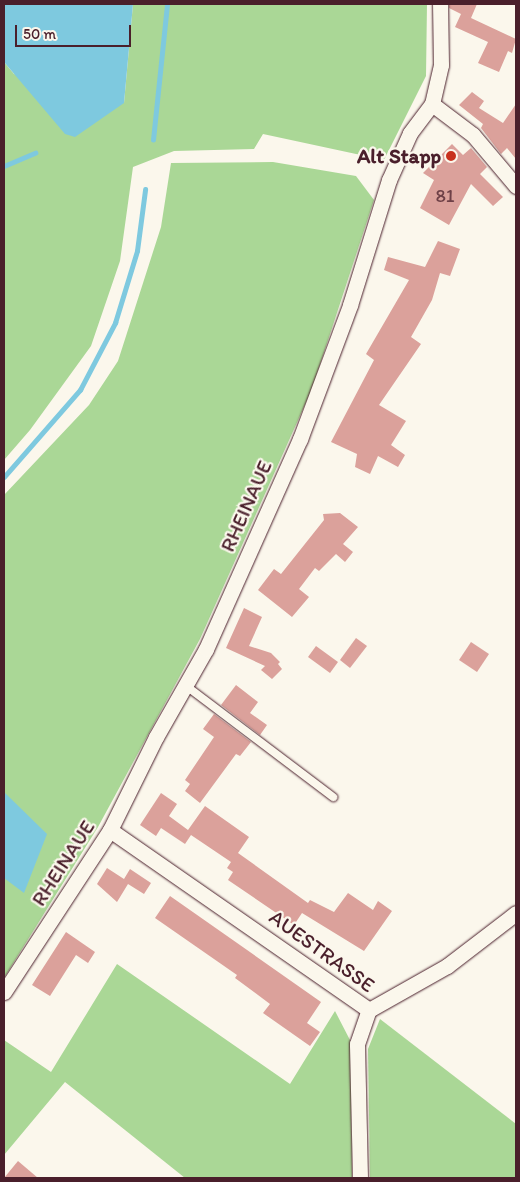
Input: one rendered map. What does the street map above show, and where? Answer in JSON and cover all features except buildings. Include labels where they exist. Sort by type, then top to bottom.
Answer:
[{"type":"street","name":"RHEINAUE","points":[[4,992],[110,830],[185,685],[206,649],[300,438],[350,305],[389,180],[410,134],[432,104],[441,65],[440,4]]},
{"type":"street","points":[[432,104],[473,135],[516,186]]},
{"type":"street","name":"AUESTRASSE","points":[[110,830],[369,1010],[357,1044],[360,1178]]},
{"type":"street","points":[[369,1010],[447,966],[516,913]]},
{"type":"lane","points":[[185,685],[333,797]]},
{"type":"green space","points":[[133,4],[427,4],[426,76],[384,160],[263,134],[254,149],[174,151],[133,167],[120,261],[91,346],[30,430],[4,460],[4,62],[14,74],[124,103]]},
{"type":"green space","points":[[273,162],[356,176],[374,200],[312,389],[200,639],[98,827],[4,978],[4,495],[89,405],[118,361],[161,227],[171,163]]},
{"type":"green space","points":[[117,964],[290,1084],[335,1011],[351,1042],[352,1178],[185,1178],[65,1082],[4,1155],[4,1040],[51,1072]]},
{"type":"green space","points":[[380,1019],[516,1124],[516,1178],[370,1178],[368,1049]]},
{"type":"water","points":[[4,4],[133,4],[124,103],[75,137],[65,134],[4,62]]},
{"type":"water","points":[[4,792],[47,834],[24,893],[4,878]]},
{"type":"waterway","points":[[153,140],[167,4]]},
{"type":"waterway","points":[[4,166],[35,153]]},
{"type":"waterway","points":[[4,477],[80,390],[115,323],[137,251],[145,190]]},
{"type":"place","name":"Alt Stapp","points":[[451,156]]}]
